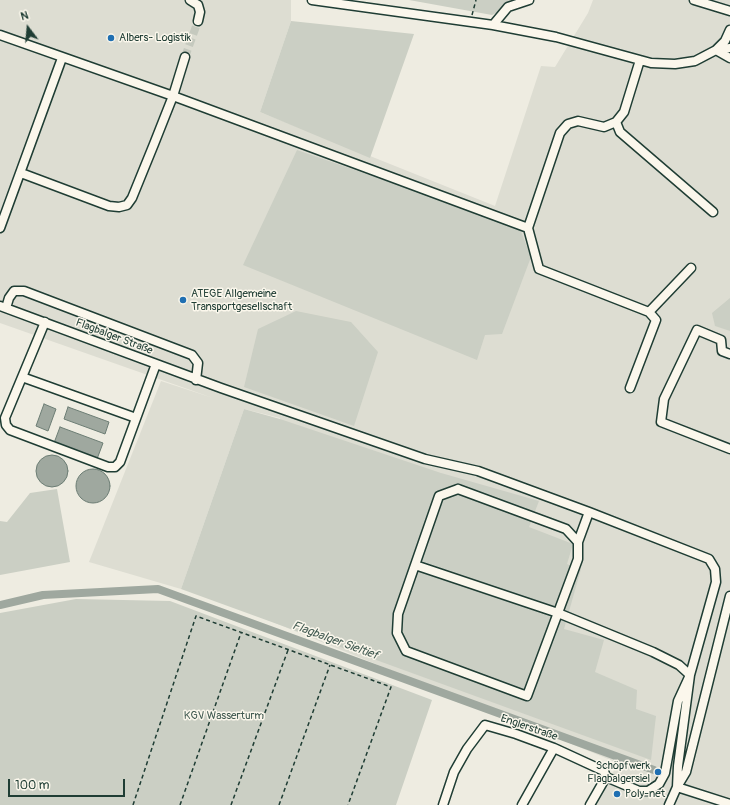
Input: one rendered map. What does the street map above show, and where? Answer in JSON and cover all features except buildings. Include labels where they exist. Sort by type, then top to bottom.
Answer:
[{"type":"street","points":[[190,0],[198,4],[200,12],[198,21]]},
{"type":"street","points":[[312,0],[493,24],[556,36],[651,63],[676,64],[695,61],[716,50],[730,48]]},
{"type":"street","points":[[493,24],[508,7],[529,0]]},
{"type":"street","points":[[694,0],[730,11]]},
{"type":"street","points":[[716,50],[725,40],[730,30]]},
{"type":"street","points":[[0,36],[173,96],[528,228]]},
{"type":"street","points":[[716,50],[730,58]]},
{"type":"street","points":[[21,173],[109,206],[119,207],[127,205],[132,198],[173,96],[185,57]]},
{"type":"street","points":[[0,228],[62,58]]},
{"type":"street","points":[[630,388],[656,320],[649,312],[538,269],[528,228],[560,133],[568,124],[578,121],[604,126],[616,122],[624,112],[640,60]]},
{"type":"street","points":[[616,122],[620,132],[713,212]]},
{"type":"street","points":[[649,312],[691,268]]},
{"type":"street","points":[[3,307],[14,291],[24,291],[192,354],[198,363],[196,380]]},
{"type":"street","name":"Flagbalger Straße","points":[[3,307],[196,380],[425,459],[478,471],[710,559],[715,569],[716,582],[690,675]]},
{"type":"street","points":[[45,322],[6,418],[6,425],[10,430],[108,467],[115,467],[120,462],[156,364]]},
{"type":"street","points":[[730,354],[722,351],[721,340],[697,330],[664,399],[661,422],[730,449]]},
{"type":"street","points":[[22,377],[136,418]]},
{"type":"street","points":[[578,542],[566,529],[458,489],[439,496],[398,614],[397,632],[406,651],[527,696],[578,559],[578,542],[589,512]]},
{"type":"street","points":[[416,565],[558,613],[654,652],[679,665],[690,675],[678,766],[677,787]]},
{"type":"street","points":[[668,805],[686,772],[730,596]]},
{"type":"street","name":"Englerstraße","points":[[443,805],[454,772],[467,749],[485,725],[516,734],[554,748],[639,791],[648,791],[659,784],[665,773],[678,701],[690,675]]},
{"type":"street","points":[[522,805],[554,748]]},
{"type":"street","points":[[590,805],[605,774]]},
{"type":"street","points":[[677,787],[730,804]]},
{"type":"path","points":[[471,21],[476,0]]},
{"type":"path","points":[[133,805],[196,616],[391,687],[348,805]]},
{"type":"path","points":[[180,805],[241,633]]},
{"type":"path","points":[[231,805],[288,650]]},
{"type":"path","points":[[279,805],[330,665]]},
{"type":"shaded area","points":[[0,0],[291,0],[291,21],[260,112],[495,206],[541,66],[555,67],[588,13],[593,0],[730,0],[730,805],[595,805],[618,763],[214,598],[280,418],[244,409],[181,589],[89,562],[161,381],[213,398],[0,323]]},
{"type":"shaded area","points":[[44,404],[56,409],[48,431],[36,426]]},
{"type":"shaded area","points":[[68,407],[109,422],[105,434],[64,419]]},
{"type":"shaded area","points":[[60,427],[103,443],[97,459],[54,443]]},
{"type":"shaded area","points":[[49,455],[55,455],[64,459],[68,471],[64,483],[55,487],[49,487],[40,483],[36,474],[36,468],[40,459]]},
{"type":"shaded area","points":[[90,469],[96,469],[105,474],[109,480],[109,492],[105,498],[96,503],[90,503],[81,498],[76,489],[76,483],[81,474]]},
{"type":"green space","points":[[409,0],[522,0],[492,15]]},
{"type":"green space","points":[[291,21],[414,34],[370,158],[260,112]]},
{"type":"green space","points":[[297,150],[491,217],[520,229],[531,257],[502,334],[485,335],[477,360],[243,265]]},
{"type":"green space","points":[[730,298],[730,331],[715,326],[712,313]]},
{"type":"green space","points":[[296,311],[351,322],[378,352],[354,426],[244,387],[258,329]]},
{"type":"green space","points":[[244,409],[280,419],[441,473],[539,501],[529,527],[573,544],[567,564],[581,569],[564,629],[604,640],[595,672],[637,690],[636,709],[656,716],[651,760],[181,589]]},
{"type":"green space","points":[[57,489],[70,562],[0,575],[0,521],[7,522],[30,493]]},
{"type":"green space","name":"KGV Wasserturm","points":[[76,599],[170,601],[432,700],[396,805],[0,805],[0,613]]},
{"type":"waterway","name":"Flagbalger Sieltief","points":[[0,605],[43,595],[158,589],[654,770]]},
{"type":"tunnel","points":[[185,57],[198,21]]},
{"type":"place","name":"Albers- Logistik","points":[[111,38]]},
{"type":"place","name":"ATEGE Allgemeine Transportgesellschaft","points":[[183,300]]},
{"type":"place","name":"Schöpfwerk Flagbalgersiel","points":[[658,772]]},
{"type":"place","name":"Poly-net","points":[[617,794]]}]
